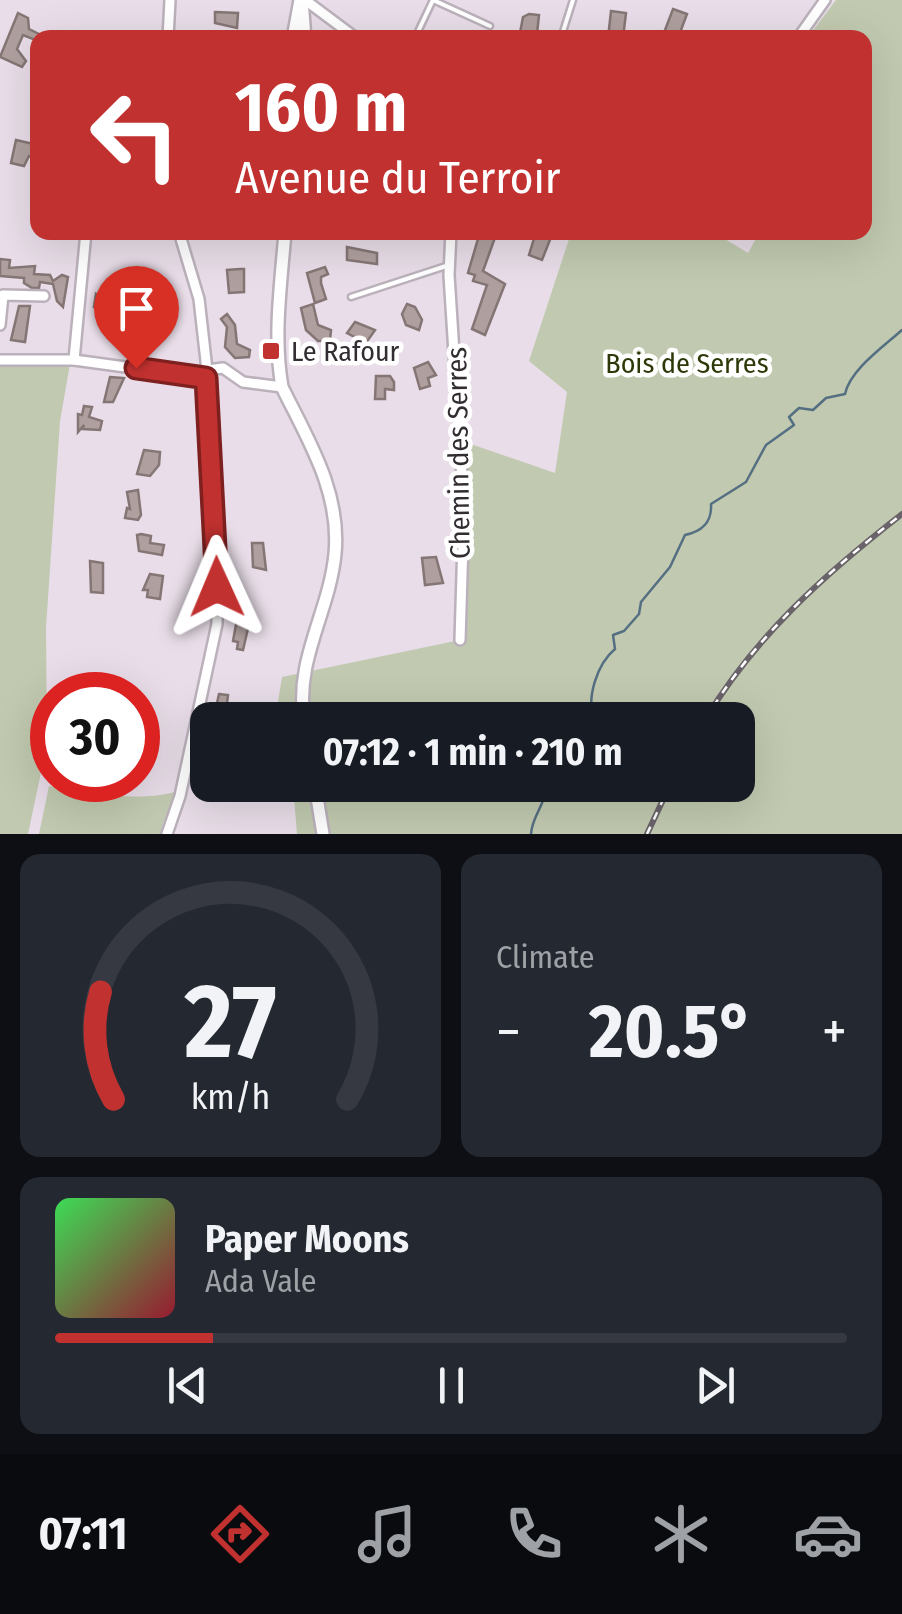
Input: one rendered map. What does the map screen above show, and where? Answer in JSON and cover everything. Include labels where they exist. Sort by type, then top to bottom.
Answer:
[{"type":"main road","points":[[300,30],[302,0]]},
{"type":"main road","points":[[284,240],[277,344],[282,387],[323,470],[335,519],[333,566],[304,661],[304,702]]},
{"type":"main road","points":[[318,802],[323,834]]},
{"type":"street","points":[[168,30],[170,0]]},
{"type":"street","points":[[302,0],[345,30]]},
{"type":"street","points":[[804,30],[825,0]]},
{"type":"street","points":[[74,360],[85,240]]},
{"type":"street","points":[[167,834],[180,796],[216,624],[217,550],[206,374],[198,299],[181,240]]},
{"type":"street","name":"Chemin des Serres","points":[[451,240],[464,510],[460,640]]},
{"type":"street","points":[[0,325],[4,295],[44,296]]},
{"type":"street","points":[[0,360],[74,360],[206,374],[222,368],[243,382],[282,387]]},
{"type":"lane","points":[[419,30],[433,0],[490,26]]},
{"type":"lane","points":[[564,30],[573,0]]},
{"type":"lane","points":[[351,297],[449,266]]},
{"type":"green space","name":"Bois de Serres","points":[[836,0],[902,0],[902,834],[297,834],[294,802],[755,802],[755,702],[278,702],[282,677],[460,640],[459,440],[555,473],[567,392],[529,361],[569,240],[727,240],[748,253],[755,240],[872,240],[872,30],[813,30]]},
{"type":"green space","points":[[70,364],[60,421],[46,672],[30,672],[30,802],[35,802],[28,834],[0,834],[0,367]]},
{"type":"green space","points":[[182,789],[164,834],[39,834],[46,802],[160,802],[160,795]]},
{"type":"building","points":[[673,9],[687,14],[681,30],[665,30]]},
{"type":"building","points":[[611,11],[626,13],[624,30],[609,30]]},
{"type":"building","points":[[215,12],[238,13],[237,28],[215,23]]},
{"type":"building","points":[[18,13],[28,18],[30,38],[23,35],[17,49],[26,61],[22,67],[0,57]]},
{"type":"building","points":[[539,15],[537,30],[521,30],[523,17]]},
{"type":"building","points":[[16,140],[30,143],[30,156],[24,166],[11,163]]},
{"type":"building","points":[[478,240],[494,240],[483,271],[505,284],[485,335],[472,329],[487,285],[473,281],[475,275],[468,273]]},
{"type":"building","points":[[534,240],[550,240],[542,260],[529,255]]},
{"type":"building","points":[[347,247],[377,253],[377,264],[347,260]]},
{"type":"building","points":[[0,259],[10,260],[9,268],[35,266],[34,274],[50,275],[53,281],[62,275],[68,277],[63,307],[57,301],[53,284],[40,282],[39,288],[32,288],[24,283],[24,278],[0,276]]},
{"type":"building","points":[[325,267],[328,274],[321,277],[321,283],[326,299],[315,303],[307,273]]},
{"type":"building","points":[[244,269],[244,292],[229,293],[227,270]]},
{"type":"building","points":[[96,294],[103,299],[149,301],[150,314],[123,312],[121,327],[110,326],[111,310],[94,307]]},
{"type":"building","points":[[313,304],[318,325],[331,330],[330,341],[318,341],[306,330],[301,308]]},
{"type":"building","points":[[407,304],[415,307],[422,320],[419,330],[406,325],[402,314]]},
{"type":"building","points":[[19,306],[30,306],[25,342],[11,340]]},
{"type":"building","points":[[227,314],[235,325],[237,344],[250,350],[249,357],[235,358],[225,347],[227,327],[221,319]]},
{"type":"building","points":[[355,322],[375,330],[366,343],[347,333]]},
{"type":"building","points":[[428,362],[436,375],[428,378],[430,386],[420,389],[414,368]]},
{"type":"building","points":[[376,376],[390,376],[394,382],[394,390],[385,389],[385,399],[375,399]]},
{"type":"building","points":[[110,377],[124,378],[113,402],[104,402]]},
{"type":"building","points":[[84,406],[92,407],[89,417],[102,421],[100,430],[83,429],[84,425],[78,432],[78,414],[82,415]]},
{"type":"building","points":[[144,450],[160,452],[159,465],[150,476],[137,474]]},
{"type":"building","points":[[138,490],[141,515],[138,520],[125,518],[127,508],[130,509],[127,492]]},
{"type":"building","points":[[137,535],[151,536],[150,543],[164,545],[162,555],[139,551]]},
{"type":"building","points":[[252,543],[263,543],[266,570],[253,567]]},
{"type":"building","points":[[436,557],[443,583],[425,585],[422,558]]},
{"type":"building","points":[[90,561],[103,563],[103,593],[91,592]]},
{"type":"building","points":[[150,574],[163,576],[160,599],[147,597],[148,590],[143,590]]},
{"type":"building","points":[[237,619],[249,624],[243,650],[237,649],[238,642],[233,641]]},
{"type":"building","points":[[219,694],[228,695],[227,702],[217,702]]},
{"type":"waterway","points":[[592,702],[603,663],[615,649],[613,635],[624,631],[639,614],[641,602],[670,567],[685,535],[706,524],[711,504],[746,482],[766,445],[794,425],[789,417],[799,408],[813,410],[826,398],[845,394],[860,368],[902,330]]},
{"type":"waterway","points":[[531,834],[542,802]]},
{"type":"railway","points":[[717,702],[769,633],[846,559],[902,514]]},
{"type":"railway","points":[[647,834],[662,802]]},
{"type":"place","name":"Le Rafour","points":[[271,351]]},
{"type":"route","points":[[136,368],[206,378],[217,587]]}]
